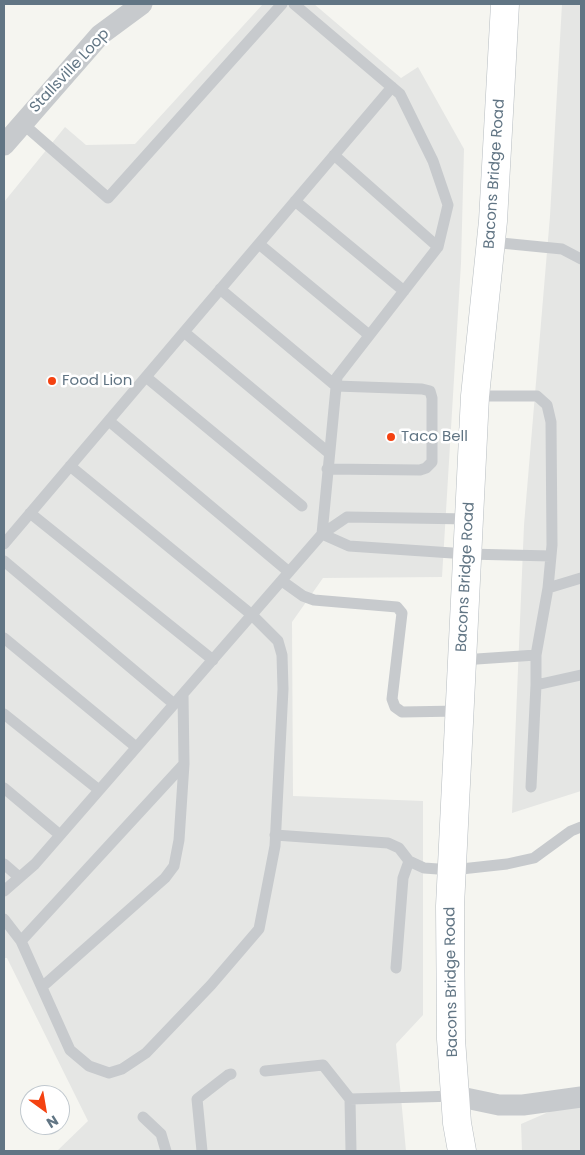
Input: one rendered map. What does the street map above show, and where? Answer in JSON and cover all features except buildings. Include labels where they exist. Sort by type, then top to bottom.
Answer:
[{"type":"main road","name":"Bacons Bridge Road","points":[[462,1151],[457,1123],[450,996],[452,870],[475,396],[490,242],[504,4]]},
{"type":"street","name":"Stallsville Loop","points":[[4,145],[100,35],[119,10],[142,4]]},
{"type":"street","points":[[456,1096],[499,1104],[523,1105],[581,1097]]},
{"type":"lane","points":[[22,123],[108,198],[282,4]]},
{"type":"lane","points":[[294,4],[400,94],[432,161],[448,205],[438,247],[337,377],[322,534]]},
{"type":"lane","points":[[4,544],[392,87]]},
{"type":"lane","points":[[334,155],[438,247]]},
{"type":"lane","points":[[295,201],[404,291]]},
{"type":"lane","points":[[490,242],[562,249],[581,259]]},
{"type":"lane","points":[[258,244],[369,336]]},
{"type":"lane","points":[[220,289],[336,386],[422,389],[430,391],[432,398],[432,462],[420,470],[327,470]]},
{"type":"lane","points":[[184,332],[329,453]]},
{"type":"lane","points":[[146,377],[302,506]]},
{"type":"lane","points":[[475,396],[537,396],[546,405],[551,422],[551,556],[548,588],[536,654],[532,787]]},
{"type":"lane","points":[[109,421],[285,577],[303,596],[314,600],[397,607],[402,613],[392,699],[395,707],[402,712],[459,711]]},
{"type":"lane","points":[[4,919],[21,941],[70,1050],[89,1066],[109,1073],[122,1069],[146,1053],[211,985],[259,929],[275,835],[283,689],[282,655],[278,640],[252,615],[70,466]]},
{"type":"lane","points":[[30,513],[212,660]]},
{"type":"lane","points":[[4,890],[35,864],[322,534],[347,517],[469,519]]},
{"type":"lane","points":[[322,534],[349,546],[468,554],[551,556]]},
{"type":"lane","points":[[4,561],[174,704]]},
{"type":"lane","points":[[548,588],[581,578]]},
{"type":"lane","points":[[4,638],[136,747]]},
{"type":"lane","points":[[462,660],[536,654]]},
{"type":"lane","points":[[536,685],[581,675]]},
{"type":"lane","points":[[42,987],[165,878],[174,866],[179,840],[184,764],[183,694]]},
{"type":"lane","points":[[4,714],[99,790]]},
{"type":"lane","points":[[21,941],[184,764]]},
{"type":"lane","points":[[4,788],[60,835]]},
{"type":"lane","points":[[275,835],[388,842],[399,848],[409,861],[424,868],[452,870],[507,864],[534,858],[571,830],[581,828]]},
{"type":"lane","points":[[396,968],[402,878],[409,861]]},
{"type":"lane","points":[[4,864],[19,877]]},
{"type":"lane","points":[[265,1071],[323,1065],[350,1099],[351,1151]]},
{"type":"lane","points":[[202,1151],[197,1099],[231,1074]]},
{"type":"lane","points":[[350,1099],[456,1096]]},
{"type":"lane","points":[[143,1117],[161,1134],[166,1151]]},
{"type":"shaded area","points":[[263,4],[314,4],[401,78],[418,67],[464,149],[461,263],[442,577],[323,578],[292,622],[293,796],[423,801],[423,1015],[396,1044],[406,1151],[57,1151],[88,1121],[7,958],[4,958],[4,202],[65,127],[86,145],[135,144]]},
{"type":"shaded area","points":[[562,4],[581,4],[581,791],[512,813],[524,525],[550,216]]},
{"type":"shaded area","points":[[581,1106],[581,1151],[522,1151],[521,1124],[551,1111]]},
{"type":"place","name":"Food Lion","points":[[52,381]]},
{"type":"place","name":"Taco Bell","points":[[391,437]]}]
